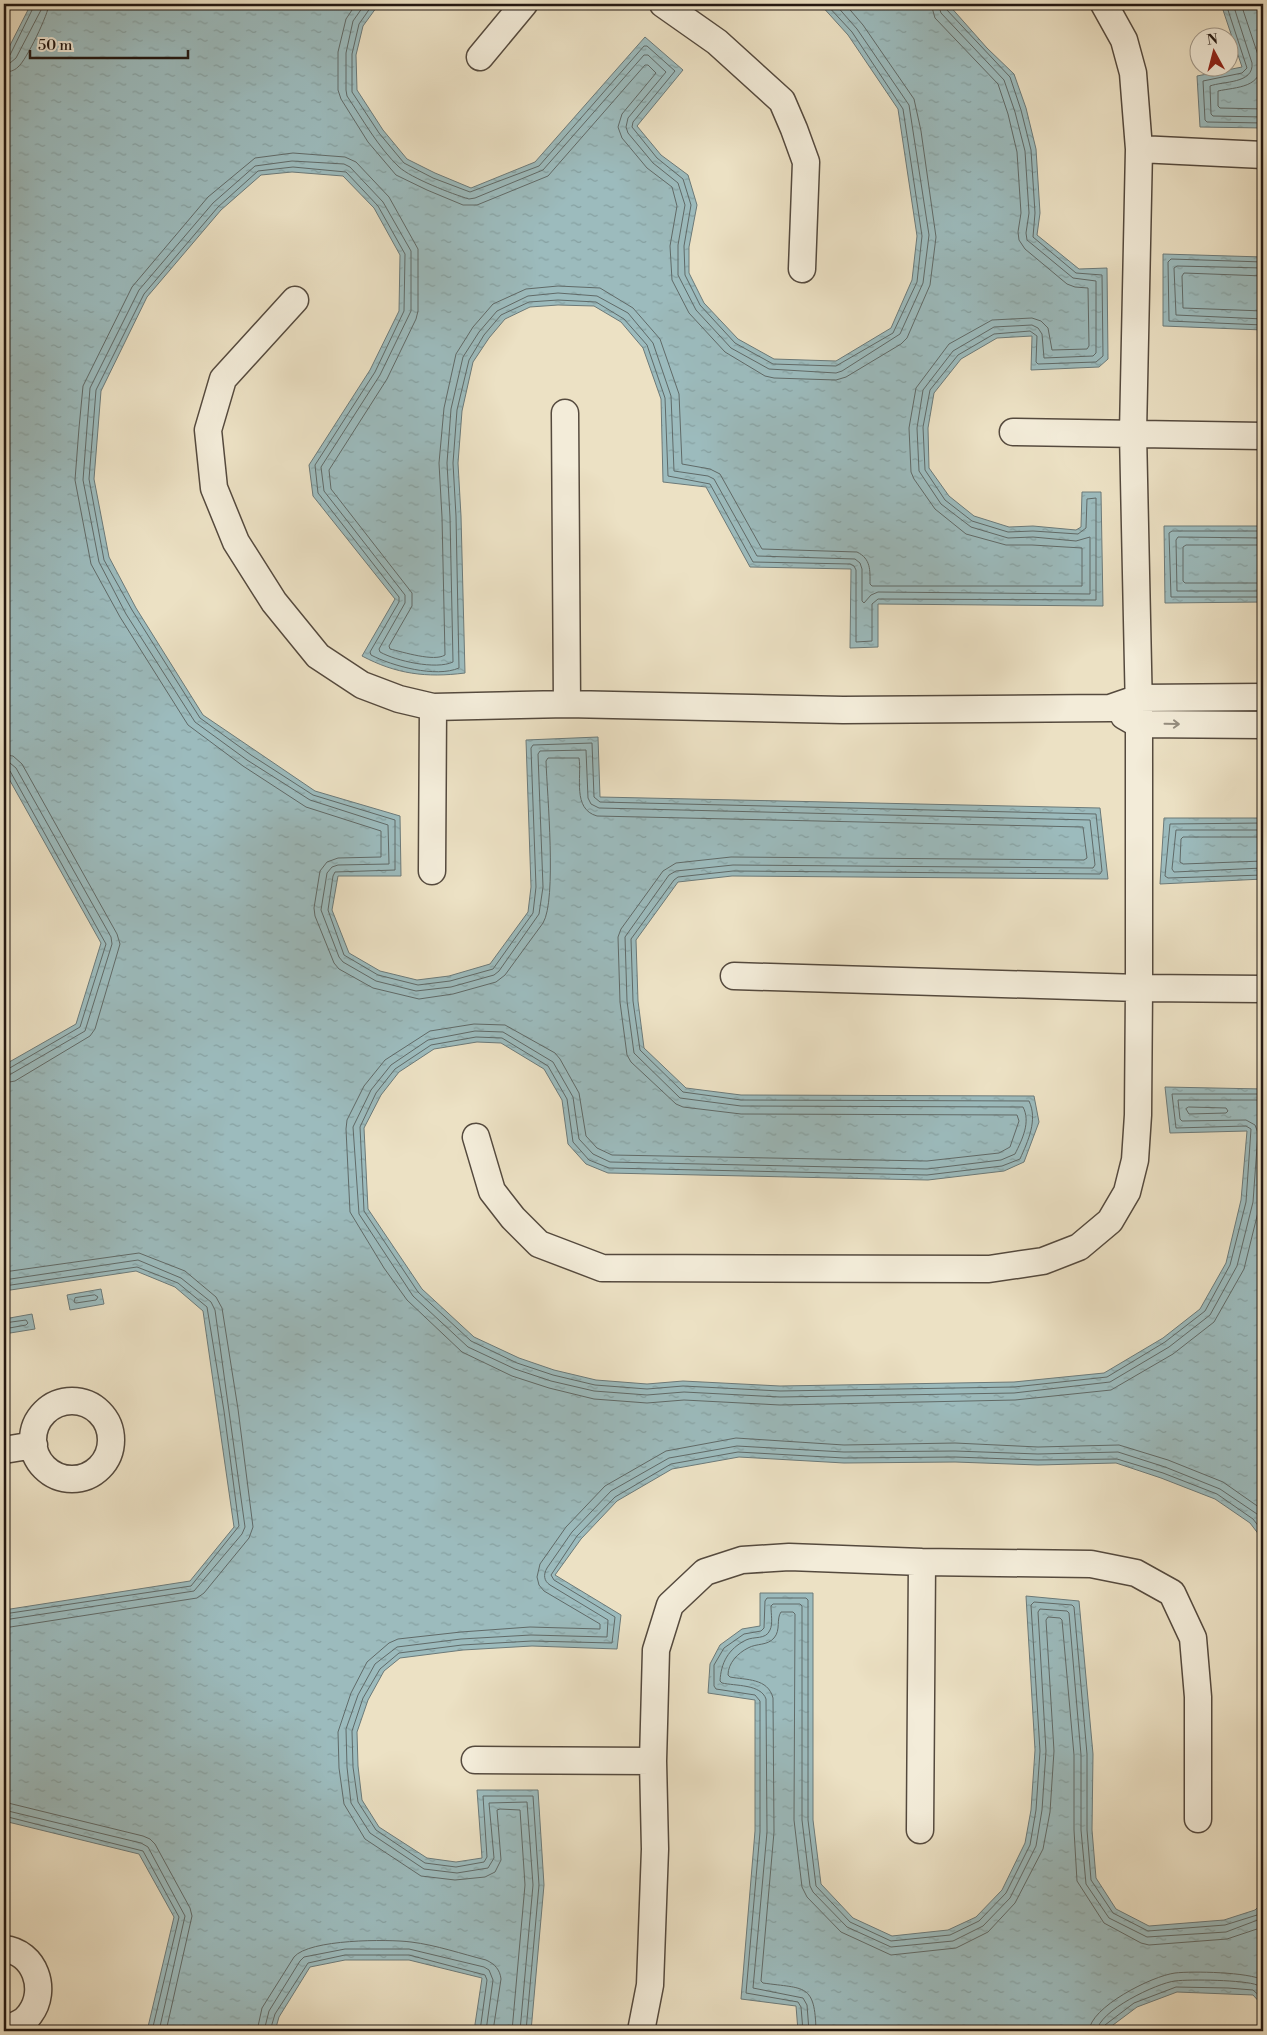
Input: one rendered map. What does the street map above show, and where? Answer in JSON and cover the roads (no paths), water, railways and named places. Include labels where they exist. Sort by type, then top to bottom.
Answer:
[{"type":"street","points":[[480,57],[524,4]]},
{"type":"street","points":[[663,4],[717,42],[782,101],[806,162],[802,269]]},
{"type":"street","points":[[476,1137],[492,1191],[513,1218],[539,1244],[602,1268],[989,1269],[1043,1260],[1079,1247],[1110,1221],[1127,1192],[1134,1160],[1138,1115],[1138,698],[1133,433],[1139,149],[1133,73],[1124,40],[1104,4]]},
{"type":"street","points":[[1139,149],[1263,155]]},
{"type":"street","points":[[295,300],[222,379],[208,430],[214,488],[236,542],[274,602],[318,656],[362,685],[399,699],[433,707],[567,704],[843,710],[1110,708],[1138,698],[1263,697]]},
{"type":"street","points":[[565,413],[567,704]]},
{"type":"street","points":[[1013,432],[1263,436]]},
{"type":"street","points":[[432,871],[433,707]]},
{"type":"street","points":[[1110,708],[1138,724],[1263,725]]},
{"type":"street","points":[[734,976],[1139,988],[1263,989]]},
{"type":"street","points":[[4,1450],[34,1445]]},
{"type":"street","points":[[641,2031],[650,1985],[655,1849],[653,1761],[656,1650],[670,1605],[705,1572],[742,1560],[789,1557],[922,1562],[1091,1564],[1136,1573],[1172,1593],[1193,1638],[1198,1697],[1198,1819]]},
{"type":"street","points":[[920,1830],[922,1562]]},
{"type":"street","points":[[474,1760],[653,1761]]},
{"type":"street","points":[[4,1949],[24,1957],[35,1970],[39,1985],[37,2001],[30,2015],[17,2025],[4,2029]]},
{"type":"water","points":[[31,4],[379,4],[363,26],[356,55],[357,90],[383,130],[407,159],[471,188],[535,162],[645,37],[683,70],[637,126],[661,155],[688,175],[697,205],[689,247],[689,273],[704,303],[738,339],[774,359],[836,361],[891,328],[912,280],[917,236],[898,109],[848,35],[820,4],[948,4],[987,48],[1014,74],[1026,108],[1036,149],[1040,213],[1037,235],[1079,269],[1107,268],[1108,359],[1099,367],[1031,370],[1032,336],[997,338],[961,359],[934,393],[928,428],[929,468],[949,496],[974,516],[1009,527],[1033,526],[1076,530],[1081,527],[1082,492],[1101,492],[1103,606],[878,604],[878,647],[850,648],[851,569],[750,567],[706,487],[663,482],[661,399],[643,348],[621,322],[594,306],[558,305],[530,307],[505,319],[473,362],[462,411],[458,463],[465,673],[424,675],[399,671],[362,656],[395,599],[313,496],[309,465],[370,370],[399,311],[400,255],[374,208],[343,176],[292,172],[261,175],[221,210],[147,297],[101,391],[94,479],[109,557],[136,608],[203,715],[315,791],[400,816],[401,876],[338,876],[332,910],[349,953],[380,971],[417,980],[449,976],[490,964],[528,912],[531,887],[526,740],[598,737],[600,797],[1100,808],[1108,879],[732,876],[678,882],[636,940],[638,1001],[644,1048],[686,1088],[741,1095],[1034,1096],[1039,1122],[1024,1162],[1004,1171],[928,1180],[608,1173],[586,1164],[568,1144],[562,1100],[544,1069],[501,1043],[477,1042],[434,1049],[399,1072],[381,1095],[364,1128],[368,1209],[422,1289],[474,1337],[519,1358],[554,1370],[596,1380],[647,1384],[683,1381],[780,1386],[1014,1382],[1104,1373],[1163,1338],[1200,1309],[1226,1263],[1241,1200],[1247,1131],[1170,1133],[1165,1087],[1263,1089],[1263,1540],[1250,1523],[1215,1499],[1116,1463],[1038,1465],[955,1462],[844,1463],[739,1457],[672,1469],[617,1501],[581,1539],[555,1575],[621,1615],[617,1649],[532,1646],[463,1650],[400,1658],[384,1671],[368,1700],[357,1732],[362,1800],[379,1827],[427,1858],[456,1862],[482,1858],[477,1790],[538,1790],[544,1885],[531,2031],[474,2031],[482,1978],[409,1960],[345,1960],[310,1967],[279,2017],[275,2031],[147,2031],[174,1917],[139,1854],[4,1821],[4,1610],[190,1581],[234,1527],[203,1311],[175,1287],[136,1271],[4,1291],[4,1065],[76,1024],[101,943],[4,770],[4,57]]},
{"type":"water","points":[[1221,4],[1263,4],[1263,128],[1200,127],[1197,78],[1240,78],[1240,67],[1242,67],[1240,61],[1240,28],[1229,28]]},
{"type":"water","points":[[1163,254],[1263,257],[1263,330],[1163,326]]},
{"type":"water","points":[[1164,526],[1263,526],[1263,602],[1165,603]]},
{"type":"water","points":[[1164,818],[1263,818],[1263,879],[1160,884]]},
{"type":"water","points":[[101,1289],[104,1304],[70,1310],[67,1295]]},
{"type":"water","points":[[32,1314],[35,1329],[4,1334],[4,1319]]},
{"type":"water","points":[[760,1593],[813,1593],[813,1820],[821,1884],[853,1918],[892,1936],[948,1930],[976,1917],[1002,1890],[1025,1843],[1031,1810],[1035,1750],[1026,1596],[1079,1601],[1093,1754],[1092,1830],[1096,1878],[1116,1909],[1149,1926],[1224,1920],[1255,1910],[1263,1902],[1263,2006],[1253,1995],[1177,1992],[1137,2007],[1105,2031],[798,2031],[796,2006],[741,1999],[755,1831],[755,1700],[708,1693],[710,1664],[720,1645],[742,1629],[760,1626]]}]
